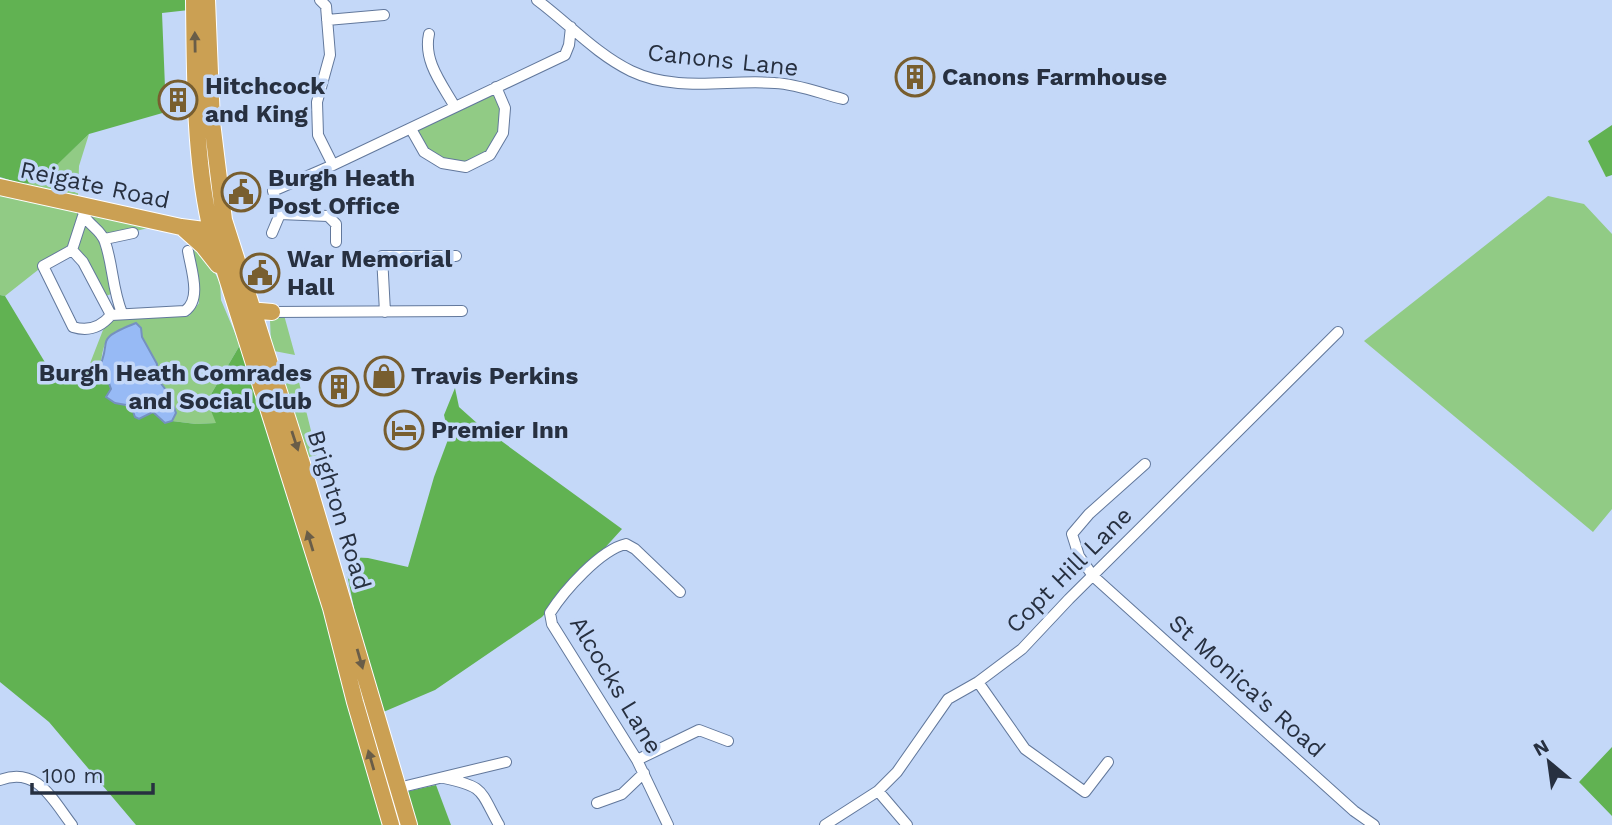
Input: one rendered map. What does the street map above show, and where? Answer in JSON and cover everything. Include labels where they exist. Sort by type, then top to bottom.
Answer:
[{"type":"highway","name":"Brighton Road","points":[[194,0],[195,64],[206,206],[221,228],[262,339],[303,467],[409,825]]},
{"type":"highway","name":"Brighton Road","points":[[207,0],[212,122],[226,277],[331,608],[391,825]]},
{"type":"highway","name":"Reigate Road","points":[[0,187],[82,211],[181,227],[221,228]]},
{"type":"highway","points":[[181,227],[192,225],[199,220],[206,206]]},
{"type":"highway","points":[[181,227],[203,246],[226,277]]},
{"type":"highway","points":[[243,327],[253,314],[272,312]]},
{"type":"highway","points":[[262,339],[264,318],[272,312]]},
{"type":"street","name":"Canons Lane","points":[[537,0],[585,41],[631,71],[659,80],[709,85],[776,83],[844,99]]},
{"type":"street","points":[[325,2],[330,55],[317,102],[318,135],[333,165]]},
{"type":"street","points":[[327,20],[384,15]]},
{"type":"street","points":[[565,55],[571,27]]},
{"type":"street","points":[[429,34],[426,48],[432,65],[455,107]]},
{"type":"street","points":[[272,233],[280,214],[273,191],[565,55],[585,41]]},
{"type":"street","points":[[411,129],[424,152],[442,163],[466,167],[490,155],[503,133],[505,108],[496,87]]},
{"type":"street","points":[[82,211],[105,239],[109,295],[116,314]]},
{"type":"street","points":[[82,211],[72,250],[43,266],[73,327],[80,330],[101,326],[116,314],[185,311],[192,306],[193,288],[188,251]]},
{"type":"street","points":[[280,214],[328,216],[335,223],[336,242]]},
{"type":"street","points":[[105,239],[133,233]]},
{"type":"street","points":[[72,250],[109,295]]},
{"type":"street","points":[[385,312],[382,256],[456,256]]},
{"type":"street","points":[[272,312],[462,311]]},
{"type":"street","name":"Copt Hill Lane","points":[[825,825],[878,791],[897,772],[948,699],[978,682],[1022,649],[1338,332]]},
{"type":"street","name":"St Monica's Road","points":[[1145,464],[1089,514],[1072,534],[1079,556],[1093,576],[1354,811],[1374,825]]},
{"type":"street","name":"Alcocks Lane","points":[[668,825],[637,760],[552,624],[550,614],[563,596],[602,556],[626,544],[635,549],[680,592]]},
{"type":"street","points":[[978,682],[1025,749],[1085,792],[1108,762]]},
{"type":"street","points":[[637,760],[699,730],[728,741]]},
{"type":"street","points":[[398,788],[506,762]]},
{"type":"street","points":[[597,803],[622,794],[644,773]]},
{"type":"street","points":[[0,780],[18,775],[32,778],[72,825]]},
{"type":"street","points":[[438,777],[479,788],[499,825]]},
{"type":"street","points":[[878,791],[907,825]]},
{"type":"street","points":[[1353,825],[1354,811]]},
{"type":"green space","points":[[0,0],[189,0],[189,10],[162,13],[166,112],[89,134],[39,182],[22,184],[0,177]]},
{"type":"green space","points":[[496,87],[505,108],[503,133],[490,155],[466,167],[424,152],[411,129]]},
{"type":"green space","points":[[1612,125],[1612,175],[1606,177],[1588,141]]},
{"type":"green space","points":[[89,134],[79,166],[78,195],[22,184],[39,181]]},
{"type":"green space","points":[[0,193],[148,228],[105,239],[114,293],[103,297],[72,250],[43,266],[5,296],[0,295]]},
{"type":"green space","points":[[1548,196],[1584,204],[1612,234],[1612,509],[1593,532],[1364,341]]},
{"type":"green space","points":[[189,240],[205,253],[220,283],[221,300],[240,345],[207,401],[217,423],[172,421],[176,413],[172,401],[156,377],[142,337],[119,330],[113,333],[106,341],[100,369],[89,366],[103,330],[115,319],[189,316],[199,303]]},
{"type":"green space","points":[[0,295],[5,296],[49,369],[84,369],[89,366],[100,369],[103,376],[107,377],[115,403],[132,406],[135,416],[153,412],[165,423],[216,423],[207,401],[240,345],[310,561],[387,825],[136,825],[49,722],[0,682]]},
{"type":"green space","points":[[284,315],[295,355],[274,351],[271,344],[270,320]]},
{"type":"green space","points":[[297,374],[317,455],[309,457],[302,452],[279,382],[289,375]]},
{"type":"green space","points":[[455,388],[459,407],[478,424],[622,529],[542,617],[435,690],[381,713],[364,657],[346,569],[347,557],[368,558],[408,567],[434,477],[449,437],[444,415]]},
{"type":"green space","points":[[1612,747],[1612,816],[1579,782]]},
{"type":"green space","points":[[436,785],[451,825],[416,825],[405,792]]},
{"type":"water","points":[[136,323],[141,328],[142,337],[157,364],[156,377],[169,394],[176,413],[172,421],[165,423],[153,412],[139,419],[135,417],[131,406],[115,403],[106,397],[111,389],[107,378],[97,372],[106,342],[113,334]]},
{"type":"place","name":"Canons Farmhouse","points":[[915,77]]},
{"type":"place","name":"Hitchcock and King","points":[[178,100]]},
{"type":"place","name":"Burgh Heath Post Office","points":[[241,192]]},
{"type":"place","name":"War Memorial Hall","points":[[260,273]]},
{"type":"place","name":"Travis Perkins","points":[[384,376]]},
{"type":"place","name":"Burgh Heath Comrades and Social Club","points":[[339,387]]},
{"type":"place","name":"Premier Inn","points":[[404,430]]}]
